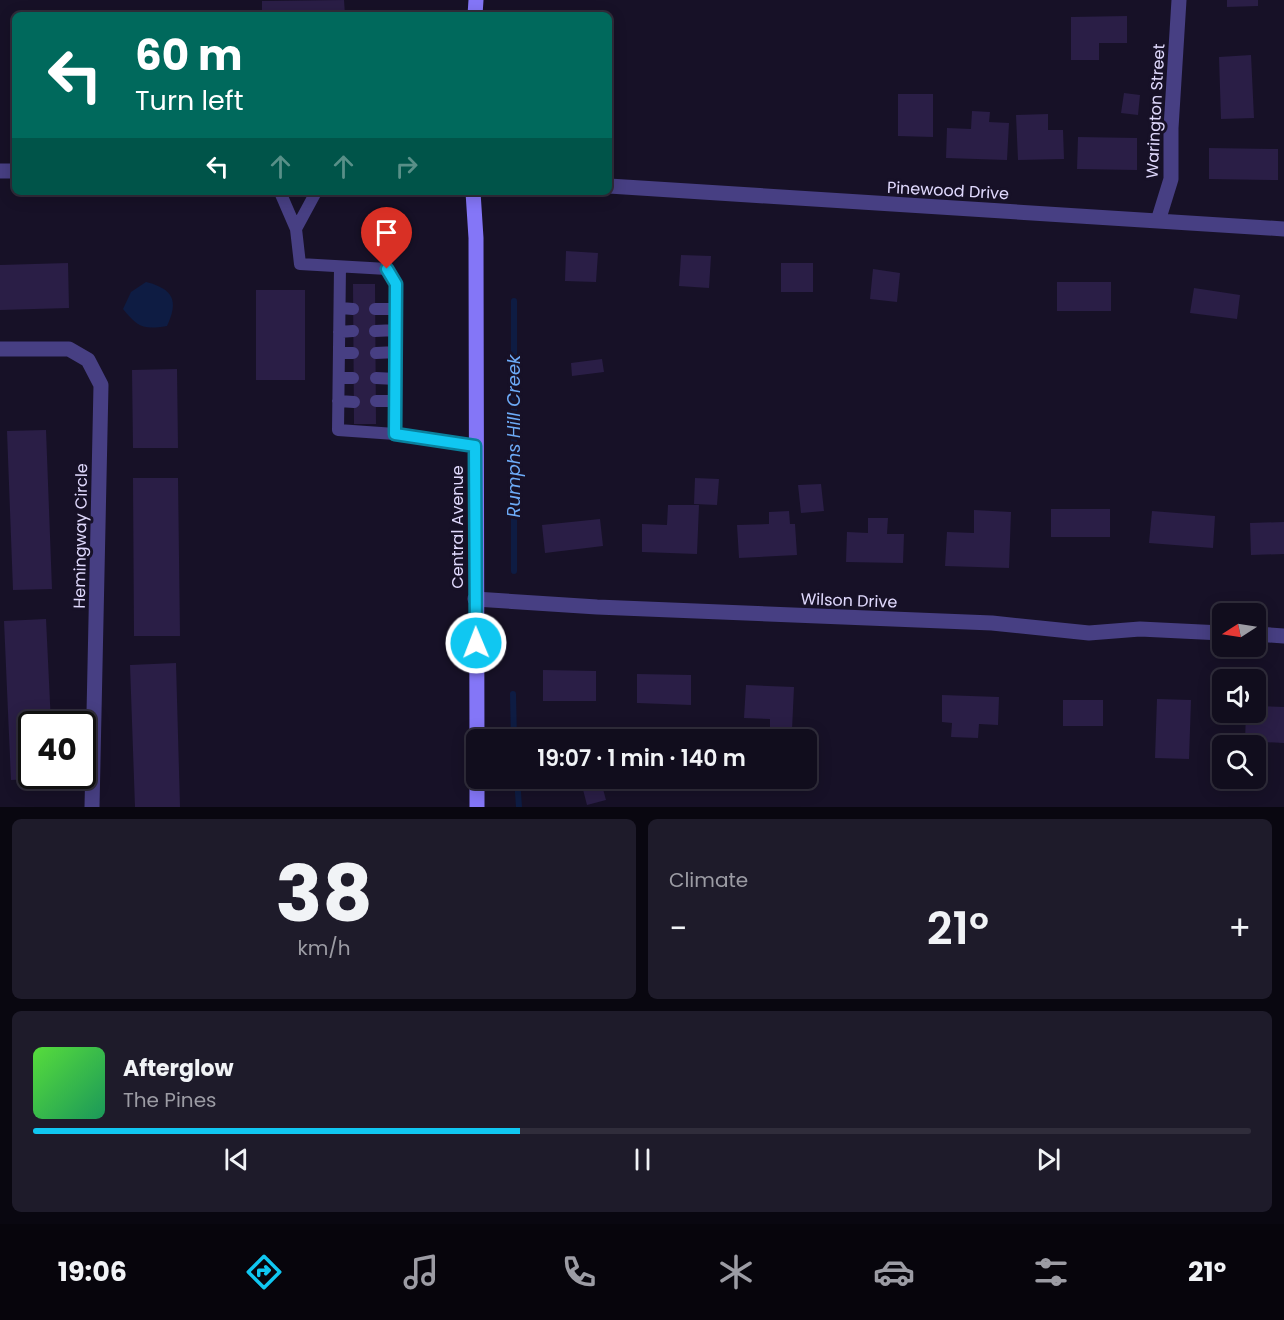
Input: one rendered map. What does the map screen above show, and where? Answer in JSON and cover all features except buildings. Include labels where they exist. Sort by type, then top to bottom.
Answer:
[{"type":"street","name":"Warington Street","points":[[1158,221],[1171,179],[1171,128],[1179,0]]},
{"type":"street","name":"Pinewood Drive","points":[[612,186],[1284,229]]},
{"type":"street","name":"Central Avenue","points":[[473,195],[476,238],[477,729]]},
{"type":"street","name":"Hemingway Circle","points":[[0,349],[69,349],[88,360],[101,385],[92,807]]},
{"type":"street","name":"Wilson Drive","points":[[475,598],[597,607],[992,623],[1089,633],[1140,629],[1212,633]]},
{"type":"street","points":[[1266,635],[1284,636]]},
{"type":"street","points":[[477,789],[477,807]]},
{"type":"lane","points":[[281,195],[296,229],[300,264],[387,269],[396,284],[395,434]]},
{"type":"lane","points":[[296,229],[314,195]]},
{"type":"lane","points":[[340,267],[338,430],[395,434],[475,446]]},
{"type":"lane","points":[[340,308],[353,309]]},
{"type":"lane","points":[[375,309],[397,309]]},
{"type":"lane","points":[[375,331],[397,330]]},
{"type":"lane","points":[[339,332],[353,331]]},
{"type":"lane","points":[[376,353],[397,352]]},
{"type":"lane","points":[[339,353],[353,353]]},
{"type":"lane","points":[[339,378],[353,378]]},
{"type":"lane","points":[[376,378],[396,379]]},
{"type":"lane","points":[[338,401],[354,402]]},
{"type":"lane","points":[[376,401],[395,401]]},
{"type":"water","points":[[146,282],[162,288],[171,297],[173,309],[167,326],[152,328],[141,326],[123,309],[131,292]]},
{"type":"waterway","name":"Rumphs Hill Creek","points":[[514,301],[514,571]]},
{"type":"waterway","name":"Rumphs Hill Creek","points":[[513,694],[514,729]]},
{"type":"waterway","name":"Rumphs Hill Creek","points":[[518,789],[519,807]]},
{"type":"route","points":[[387,269],[396,284],[395,434],[475,446],[476,643]]}]
